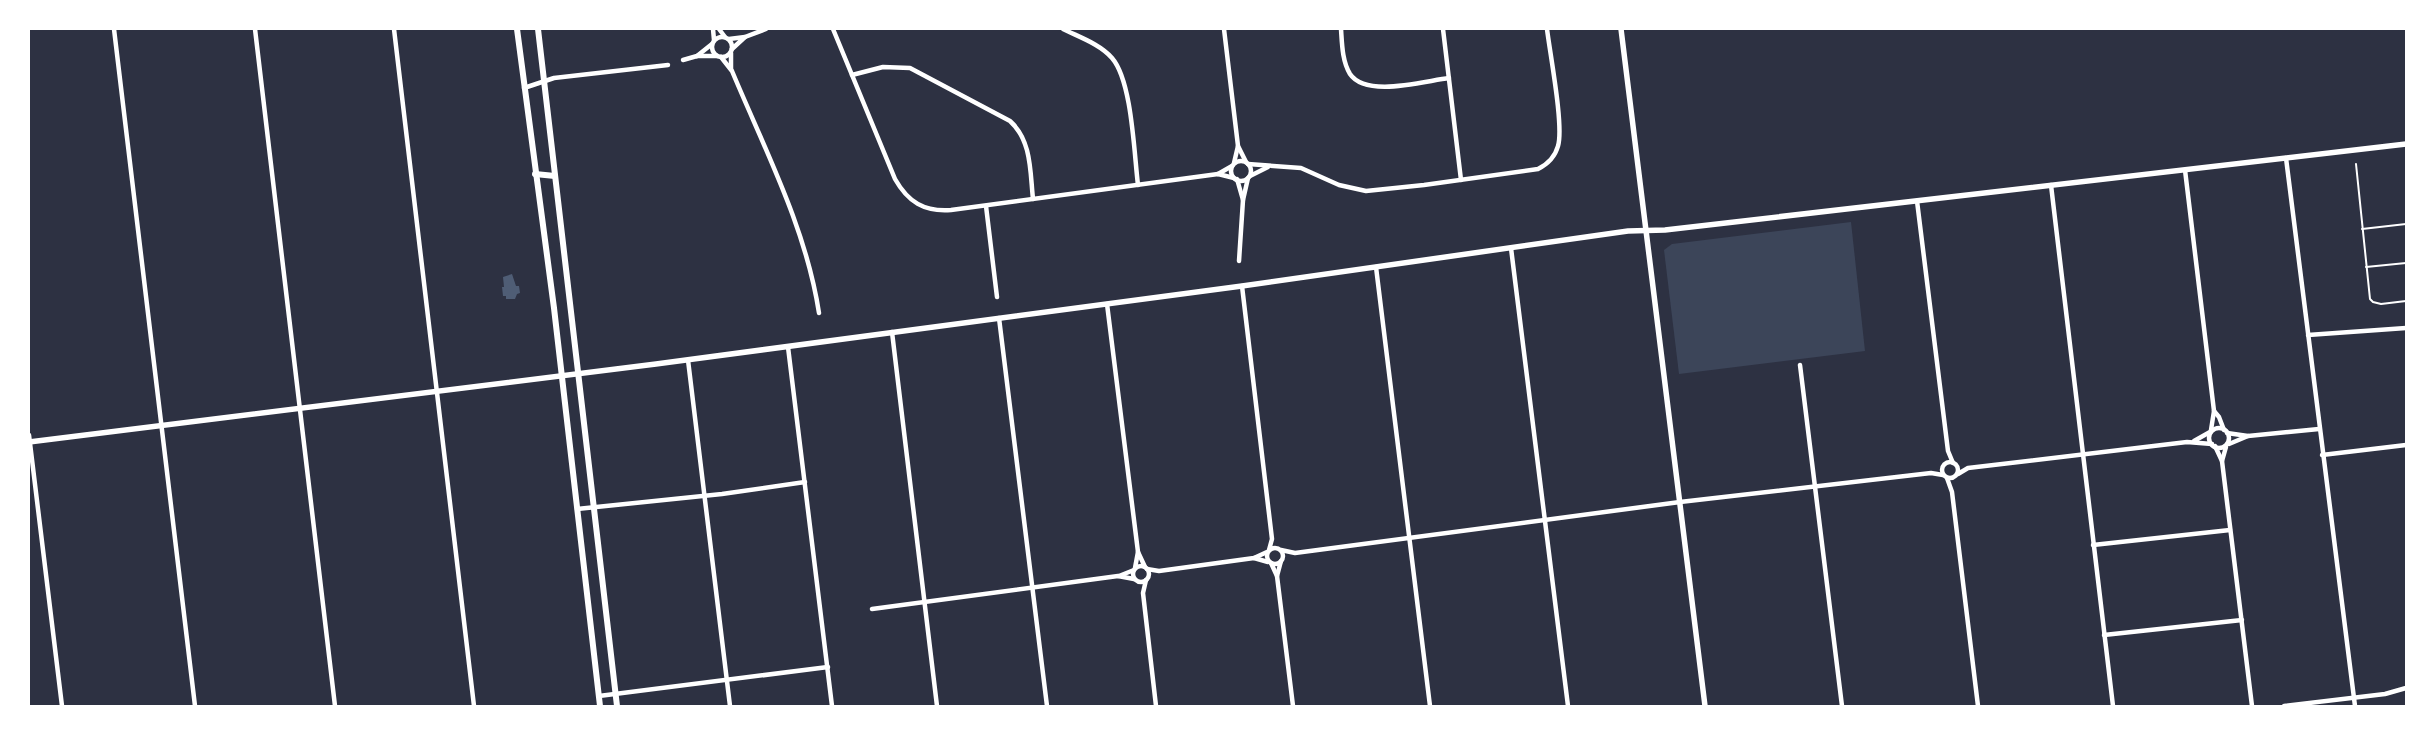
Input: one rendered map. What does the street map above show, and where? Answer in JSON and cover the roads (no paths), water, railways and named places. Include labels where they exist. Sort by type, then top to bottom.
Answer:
[{"type":"main road","points":[[518,29],[600,706]]},
{"type":"main road","points":[[538,29],[618,706]]},
{"type":"main road","points":[[535,174],[555,176]]},
{"type":"street","points":[[114,29],[195,706]]},
{"type":"street","points":[[254,29],[335,706]]},
{"type":"street","points":[[394,29],[474,706]]},
{"type":"street","points":[[713,29],[713,51],[731,69],[801,237],[813,276],[819,313]]},
{"type":"street","points":[[719,29],[727,38],[732,51],[731,69]]},
{"type":"street","points":[[697,56],[713,42],[727,38],[745,37],[766,29]]},
{"type":"street","points":[[833,29],[892,173],[901,189],[914,202],[926,208],[940,211],[1218,174],[1240,161],[1268,167],[1288,166],[1301,168],[1339,185],[1366,190],[1532,170],[1551,160],[1558,144],[1560,132],[1547,29]]},
{"type":"street","points":[[1063,29],[1101,48],[1117,63],[1125,84],[1138,185]]},
{"type":"street","points":[[1224,29],[1238,146],[1251,170],[1243,200],[1239,261]]},
{"type":"street","points":[[1341,29],[1344,58],[1354,78],[1363,84],[1378,87],[1449,78]]},
{"type":"street","points":[[1443,29],[1461,180]]},
{"type":"street","points":[[1621,29],[1705,706]]},
{"type":"street","points":[[682,60],[697,56],[719,56],[732,51],[745,37]]},
{"type":"street","points":[[524,88],[544,80],[668,64]]},
{"type":"street","points":[[852,75],[883,67],[910,68],[1010,121],[1021,133],[1027,147],[1033,200]]},
{"type":"street","points":[[62,706],[29,439],[162,425],[688,360],[1242,286],[1628,231],[1646,231],[1917,201],[2406,144]]},
{"type":"street","points":[[1238,146],[1231,172],[1243,200]]},
{"type":"street","points":[[2286,158],[2355,706]]},
{"type":"street","points":[[1218,174],[1235,179],[1249,177],[1268,167]]},
{"type":"street","points":[[2185,170],[2214,411],[2210,432],[2222,461],[2252,706]]},
{"type":"street","points":[[2051,185],[2113,706]]},
{"type":"street","points":[[1917,201],[1948,451],[1955,464],[1956,475],[1952,490]]},
{"type":"street","points":[[986,206],[997,297]]},
{"type":"street","points":[[1511,248],[1568,706]]},
{"type":"street","points":[[1376,267],[1430,706]]},
{"type":"street","points":[[1242,286],[1272,539],[1268,551],[1276,576],[1293,706]]},
{"type":"street","points":[[1107,304],[1138,552],[1146,568],[1147,578],[1143,593],[1156,706]]},
{"type":"street","points":[[999,318],[1047,706]]},
{"type":"street","points":[[2308,335],[2406,328]]},
{"type":"street","points":[[892,332],[937,706]]},
{"type":"street","points":[[788,346],[832,706]]},
{"type":"street","points":[[688,360],[730,706]]},
{"type":"street","points":[[1800,365],[1842,706]]},
{"type":"street","points":[[2214,411],[2219,416],[2228,445],[2222,461]]},
{"type":"street","points":[[2194,441],[2216,428],[2225,432],[2248,436],[2319,429]]},
{"type":"street","points":[[872,609],[1118,576],[1134,569],[1146,568],[1159,571],[1254,558],[1274,548],[1292,553],[1814,486],[1931,473],[1945,477],[1956,475],[1968,468],[2194,441],[2214,445],[2228,445],[2248,436]]},
{"type":"street","points":[[2322,454],[2406,445]]},
{"type":"street","points":[[1948,451],[1943,466],[1945,477],[1952,490],[1978,706]]},
{"type":"street","points":[[1931,473],[1943,466],[1955,464],[1968,468]]},
{"type":"street","points":[[577,509],[705,496],[805,482]]},
{"type":"street","points":[[2093,545],[2230,530]]},
{"type":"street","points":[[1272,539],[1280,550],[1282,560],[1276,576]]},
{"type":"street","points":[[1138,552],[1134,569],[1136,580],[1143,593]]},
{"type":"street","points":[[1254,558],[1276,564],[1292,553]]},
{"type":"street","points":[[1118,576],[1136,580],[1147,578],[1159,571]]},
{"type":"street","points":[[2104,635],[2242,620]]},
{"type":"street","points":[[599,696],[828,667]]},
{"type":"street","points":[[2284,706],[2406,688]]},
{"type":"lane","points":[[2356,164],[2366,267],[2373,302],[2381,304],[2406,301]]},
{"type":"lane","points":[[2362,229],[2406,224]]},
{"type":"lane","points":[[2366,267],[2406,263]]}]
